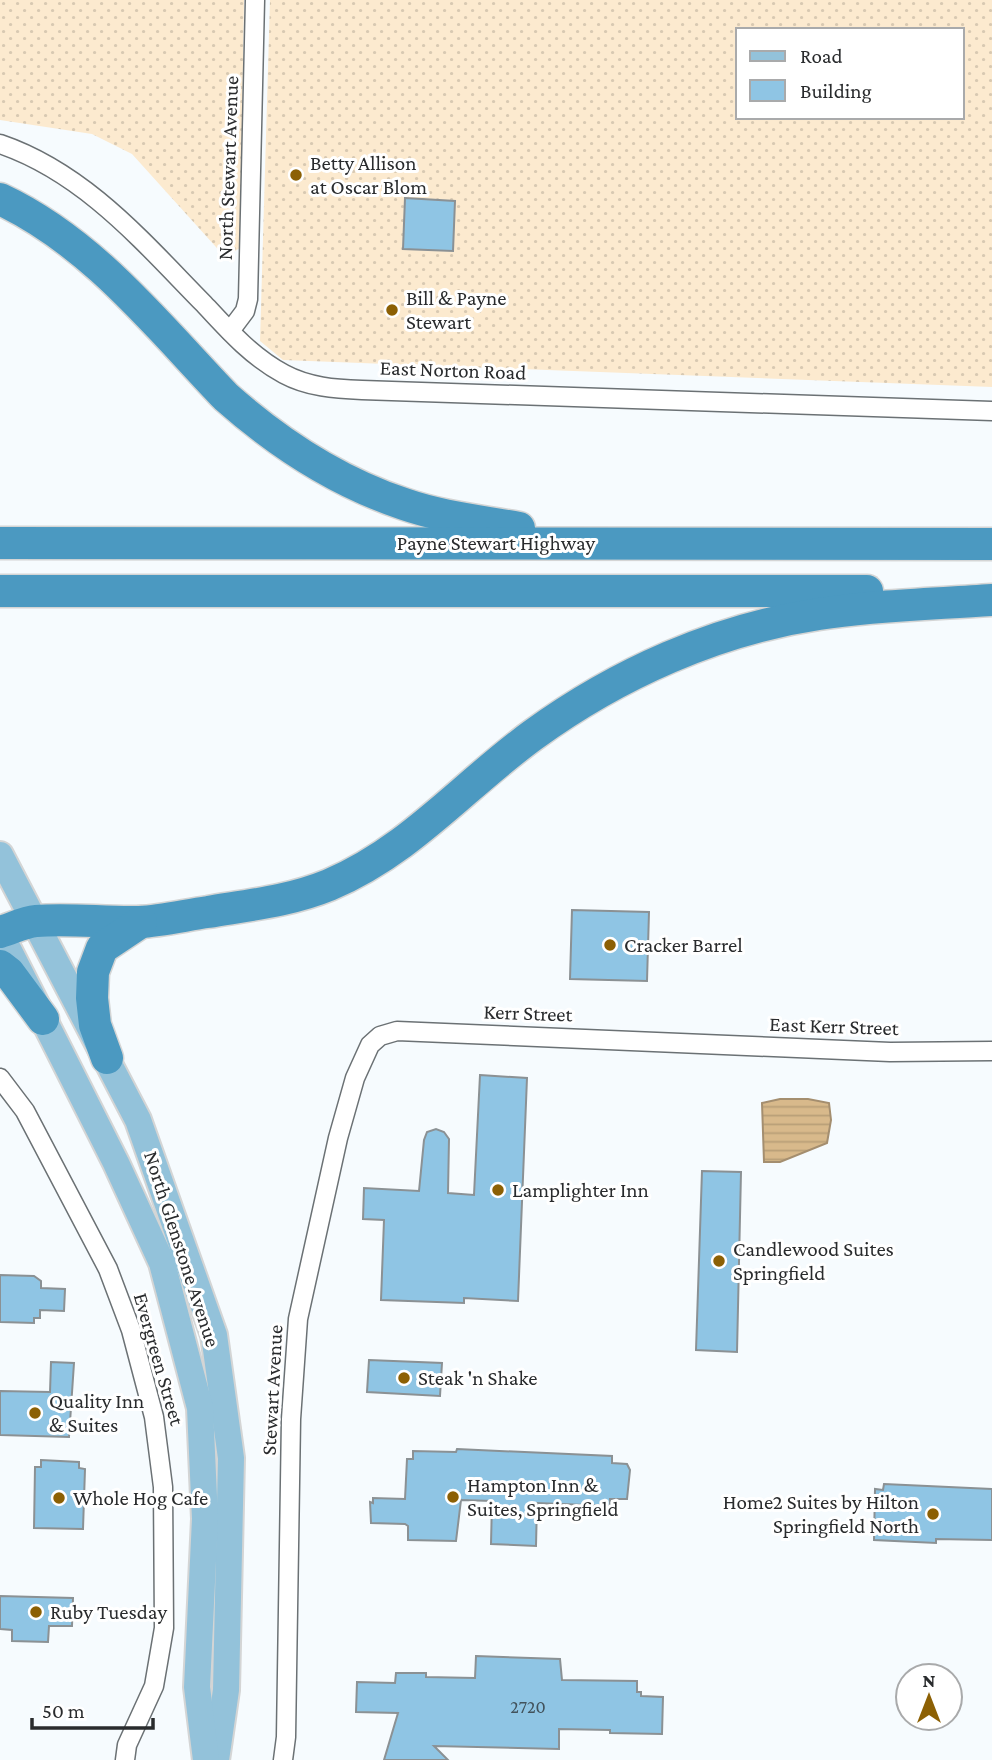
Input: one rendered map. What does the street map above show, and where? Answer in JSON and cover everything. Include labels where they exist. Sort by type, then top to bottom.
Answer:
[{"type":"highway","points":[[0,199],[48,226],[88,255],[226,397],[250,418],[299,453],[351,482],[431,512],[521,528],[657,542],[754,543]]},
{"type":"highway","name":"Payne Stewart Highway","points":[[0,543],[992,544]]},
{"type":"highway","points":[[0,591],[992,591]]},
{"type":"highway","points":[[0,933],[34,921],[141,922],[264,905],[308,893],[351,875],[411,837],[503,757],[562,715],[623,679],[718,639],[784,621],[839,611],[992,600]]},
{"type":"highway","points":[[107,1058],[95,1025],[93,972],[102,948],[141,922]]},
{"type":"highway","points":[[0,966],[9,973],[43,1019]]},
{"type":"main road","name":"North Glenstone Avenue","points":[[0,855],[138,1119],[214,1335],[231,1458],[226,1690],[216,1760]]},
{"type":"main road","name":"North Glenstone Avenue","points":[[0,933],[116,1163],[162,1263],[200,1408],[205,1519],[197,1687],[206,1760]]},
{"type":"street","name":"North Stewart Avenue","points":[[230,331],[245,311],[248,299],[255,0]]},
{"type":"street","name":"East Norton Road","points":[[0,144],[57,170],[104,205],[252,352],[300,382],[330,388],[992,411]]},
{"type":"street","name":"Kerr Street","points":[[380,1036],[397,1031],[675,1042]]},
{"type":"street","name":"Stewart Avenue","points":[[283,1760],[286,1737],[291,1419],[298,1320],[346,1107],[366,1051],[380,1036]]},
{"type":"street","name":"East Kerr Street","points":[[675,1042],[890,1052],[992,1051]]},
{"type":"street","name":"Evergreen Street","points":[[0,1078],[25,1111],[107,1269],[134,1340],[154,1418],[163,1487],[164,1628],[154,1686],[127,1745],[125,1760]]},
{"type":"shaded area","points":[[0,0],[244,0],[240,248],[225,257],[132,154],[92,134],[0,120]]},
{"type":"shaded area","points":[[270,0],[992,0],[992,387],[283,360],[260,341]]},
{"type":"shaded area","points":[[780,1099],[808,1099],[829,1103],[831,1120],[827,1143],[780,1162],[764,1162],[762,1103]]},
{"type":"building","points":[[405,198],[455,201],[453,251],[403,249]]},
{"type":"building","name":"Cracker Barrel","points":[[572,910],[649,912],[647,981],[570,979]]},
{"type":"building","name":"Lamplighter Inn","points":[[480,1075],[527,1078],[518,1301],[464,1298],[464,1303],[381,1300],[384,1220],[363,1219],[364,1188],[419,1191],[424,1140],[427,1132],[436,1129],[444,1132],[449,1139],[448,1193],[474,1195]]},
{"type":"building","name":"Candlewood Suites Springfield","points":[[702,1171],[741,1172],[737,1352],[696,1350]]},
{"type":"building","points":[[0,1275],[34,1276],[41,1281],[41,1288],[65,1289],[64,1311],[40,1310],[40,1318],[34,1318],[34,1323],[0,1322]]},
{"type":"building","name":"Steak 'n Shake","points":[[369,1360],[442,1363],[440,1396],[367,1392]]},
{"type":"building","name":"Quality Inn & Suites","points":[[51,1362],[74,1363],[69,1437],[0,1435],[0,1391],[50,1392]]},
{"type":"building","name":"Hampton Inn & Suites, Springfield","points":[[457,1449],[612,1456],[612,1463],[627,1464],[630,1470],[627,1499],[610,1499],[610,1506],[537,1503],[536,1546],[491,1544],[492,1501],[461,1500],[456,1541],[408,1540],[408,1526],[405,1524],[371,1523],[370,1502],[373,1503],[373,1498],[405,1499],[407,1459],[413,1459],[413,1451],[456,1452]]},
{"type":"building","name":"Whole Hog Cafe","points":[[41,1460],[79,1462],[79,1468],[85,1469],[83,1529],[34,1528],[35,1467],[41,1467]]},
{"type":"building","name":"Home2 Suites by Hilton Springfield North","points":[[884,1484],[992,1489],[992,1540],[936,1539],[936,1543],[874,1540],[875,1489],[883,1490]]},
{"type":"building","name":"Ruby Tuesday","points":[[0,1596],[73,1598],[72,1626],[49,1626],[48,1642],[12,1641],[12,1630],[0,1629]]},
{"type":"building","points":[[476,1656],[560,1659],[562,1680],[637,1681],[637,1692],[641,1692],[641,1696],[663,1697],[662,1734],[559,1729],[559,1749],[434,1746],[448,1760],[384,1760],[398,1713],[356,1712],[357,1682],[395,1683],[396,1673],[475,1678]]},
{"type":"place","name":"Betty Allison at Oscar Blom","points":[[296,175]]},
{"type":"place","name":"Bill & Payne Stewart","points":[[392,310]]},
{"type":"place","name":"Cracker Barrel","points":[[610,945]]},
{"type":"place","name":"Lamplighter Inn","points":[[498,1190]]},
{"type":"place","name":"Candlewood Suites Springfield","points":[[719,1261]]},
{"type":"place","name":"Steak 'n Shake","points":[[404,1378]]},
{"type":"place","name":"Quality Inn & Suites","points":[[35,1413]]},
{"type":"place","name":"Hampton Inn & Suites, Springfield","points":[[453,1497]]},
{"type":"place","name":"Whole Hog Cafe","points":[[59,1498]]},
{"type":"place","name":"Home2 Suites by Hilton Springfield North","points":[[933,1514]]},
{"type":"place","name":"Ruby Tuesday","points":[[36,1612]]}]
